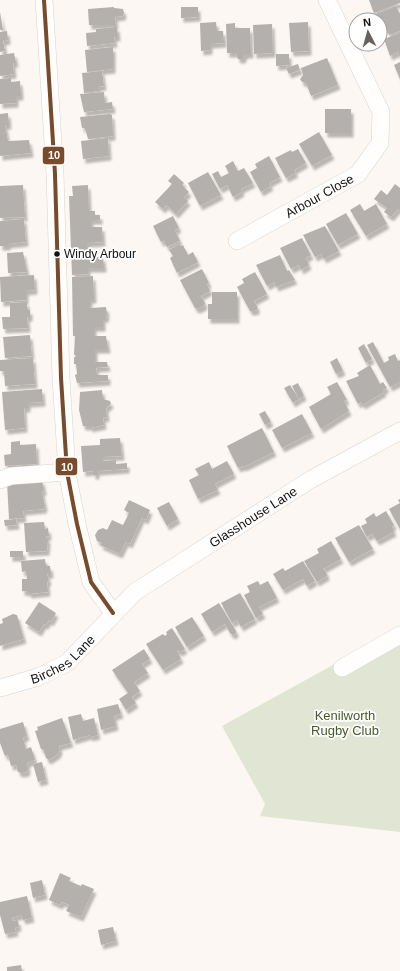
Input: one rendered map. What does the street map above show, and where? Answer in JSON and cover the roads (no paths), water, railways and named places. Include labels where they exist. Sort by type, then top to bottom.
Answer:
[{"type":"street","points":[[44,0],[55,174],[61,378],[67,472],[77,524],[91,582],[113,614]]},
{"type":"street","name":"Arbour Close","points":[[237,241],[358,174],[380,143],[381,112],[327,0]]},
{"type":"street","name":"Glasshouse Lane","points":[[113,614],[135,592],[310,480],[400,431]]},
{"type":"street","points":[[0,480],[11,476],[67,472]]},
{"type":"street","name":"Birches Lane","points":[[0,688],[38,677],[67,663],[113,614]]},
{"type":"street","points":[[342,668],[400,635]]},
{"type":"place","name":"Windy Arbour","points":[[57,254]]},
{"type":"park label","name":"Kenilworth Rugby Club","points":[[345,722]]}]
